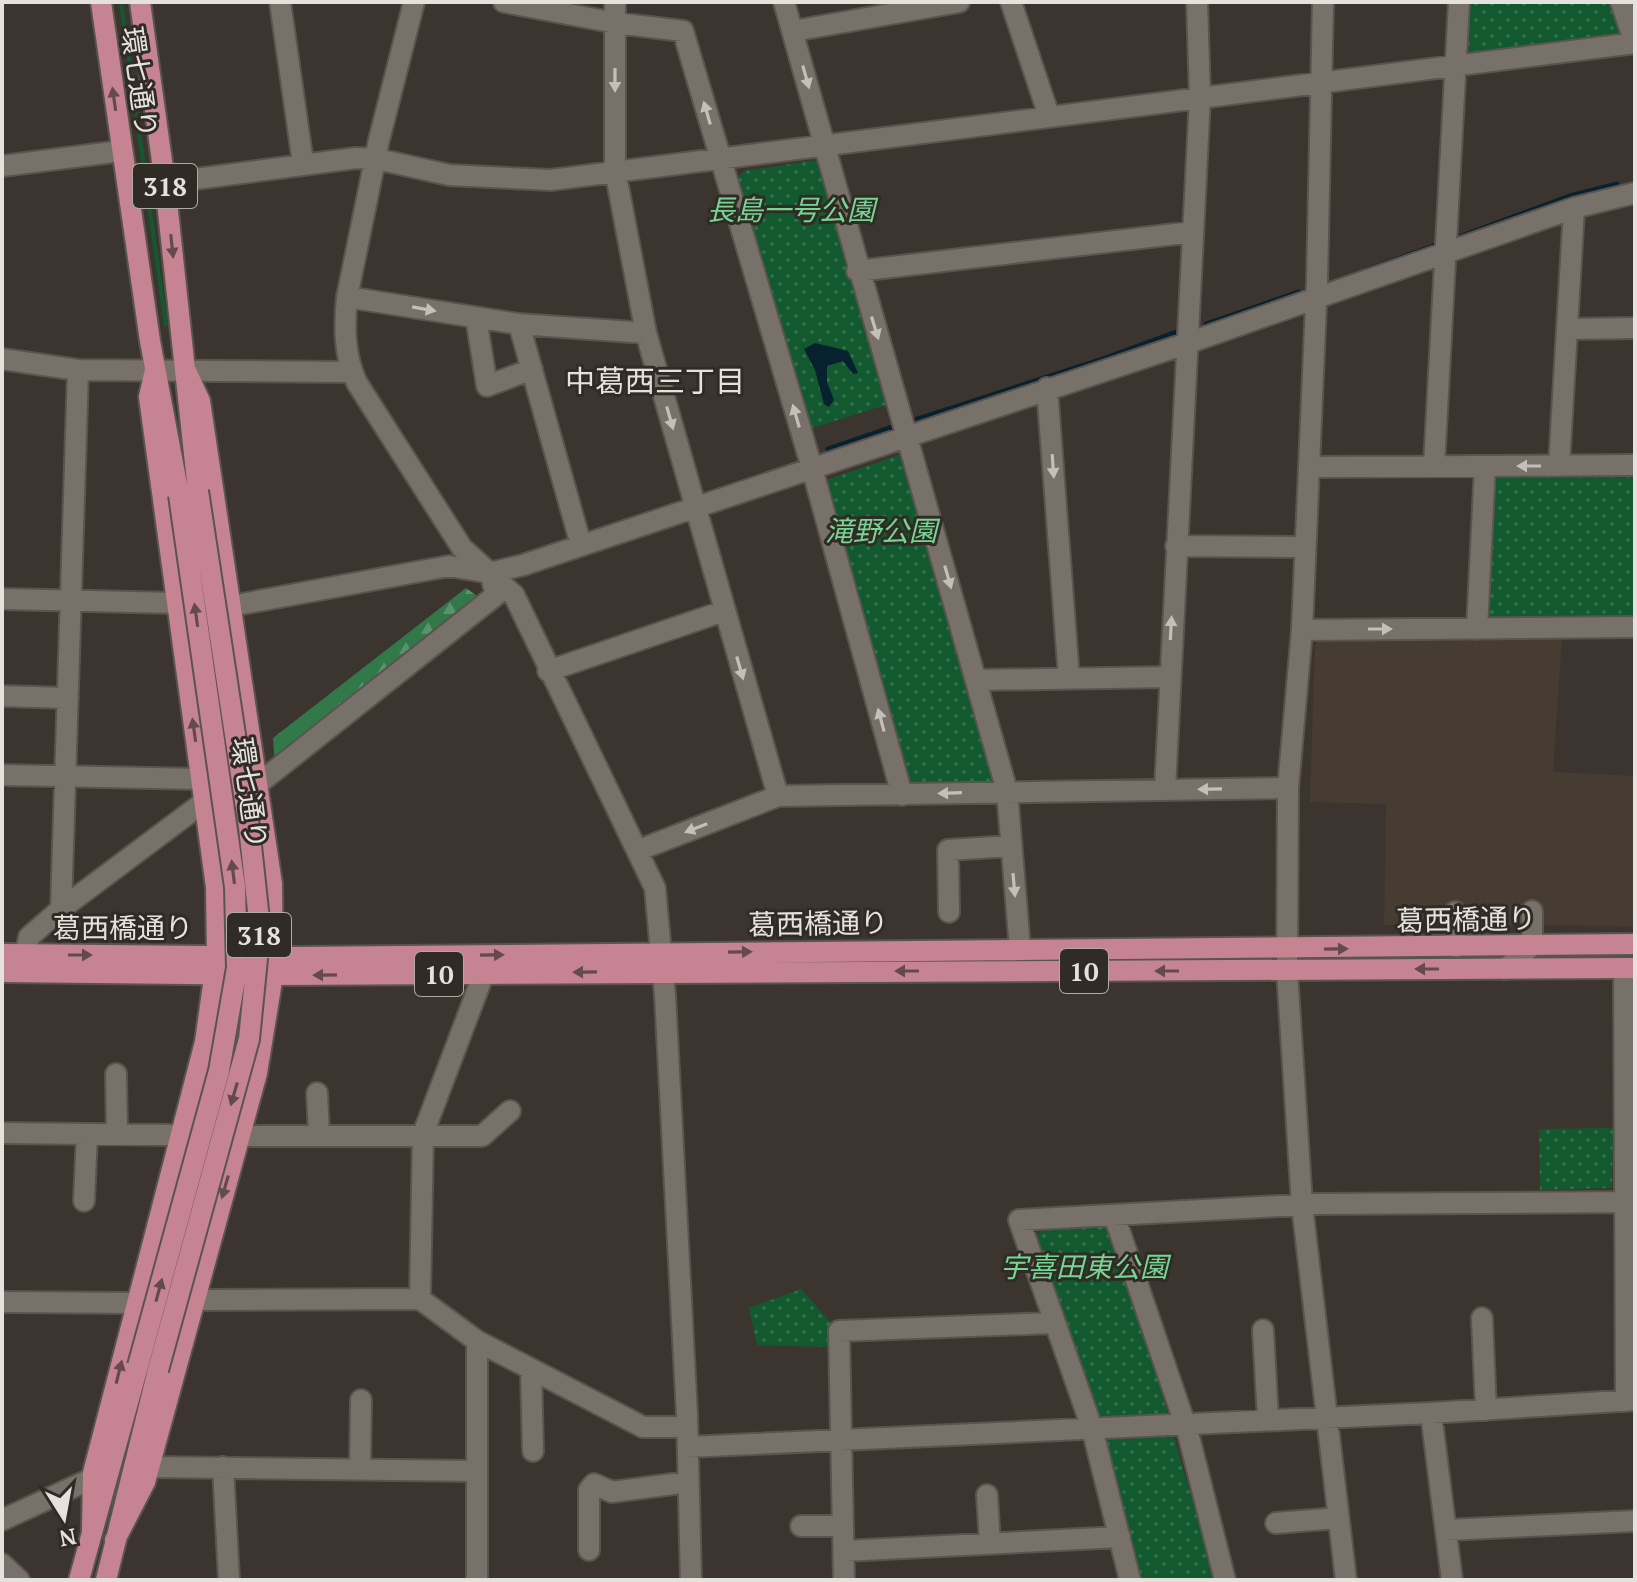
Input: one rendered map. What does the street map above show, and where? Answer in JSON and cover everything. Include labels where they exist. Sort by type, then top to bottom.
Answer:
[{"type":"main road","name":"環七通り","points":[[101,2],[155,370],[188,493]]},
{"type":"main road","name":"環七通り","points":[[106,1580],[148,1368],[219,1071],[237,968],[233,872],[188,493],[186,371],[165,183],[140,2]]},
{"type":"main road","name":"318","points":[[92,1531],[93,1478],[205,1042],[216,965],[216,887],[149,397],[155,370]]},
{"type":"main road","points":[[115,1540],[149,1467],[263,1044],[274,966],[272,884],[258,784],[200,401],[186,371]]},
{"type":"main road","name":"葛西橋通り","points":[[2,954],[216,965],[484,973],[663,962],[1020,949],[1635,944]]},
{"type":"main road","name":"葛西橋通り","points":[[274,966],[663,962],[1287,971],[1630,968]]},
{"type":"main road","name":"葛西橋通り","points":[[2,972],[216,965]]},
{"type":"main road","name":"環七通り","points":[[79,1580],[92,1531],[148,1368]]},
{"type":"street","points":[[280,2],[303,163]]},
{"type":"street","points":[[414,2],[347,297],[344,322],[352,372],[462,548],[514,595],[655,888],[663,962],[688,1437],[691,1580]]},
{"type":"street","points":[[504,2],[616,23],[683,31],[812,468],[902,795]]},
{"type":"street","points":[[615,2],[615,170],[646,333],[778,796]]},
{"type":"street","points":[[784,2],[857,271],[1007,791],[1020,949]]},
{"type":"street","points":[[793,31],[959,2]]},
{"type":"street","points":[[1011,2],[1049,116]]},
{"type":"street","points":[[1165,789],[1200,97],[1197,2]]},
{"type":"street","points":[[1323,2],[1316,298],[1302,630],[1288,788],[1287,971],[1302,1205],[1346,1580]]},
{"type":"street","points":[[1434,466],[1443,253],[1459,2]]},
{"type":"street","points":[[165,183],[303,163],[377,159],[449,175],[536,179],[824,146],[1635,43],[1621,2]]},
{"type":"street","points":[[2,166],[121,151]]},
{"type":"street","points":[[231,606],[449,566],[490,573],[1188,343],[1574,208],[1635,193]]},
{"type":"street","points":[[1559,466],[1574,208]]},
{"type":"street","points":[[857,271],[1193,232]]},
{"type":"street","points":[[347,297],[519,324],[646,333]]},
{"type":"street","points":[[476,318],[487,386],[532,369]]},
{"type":"street","points":[[519,324],[581,545]]},
{"type":"street","points":[[1567,329],[1635,328]]},
{"type":"street","points":[[2,359],[78,370],[352,372]]},
{"type":"street","points":[[61,909],[78,370]]},
{"type":"street","points":[[1047,388],[1069,678]]},
{"type":"street","points":[[1309,467],[1635,465]]},
{"type":"street","points":[[1477,629],[1485,466]]},
{"type":"street","points":[[1176,546],[1305,547]]},
{"type":"street","points":[[258,784],[496,595],[490,573]]},
{"type":"street","points":[[2,599],[176,603]]},
{"type":"street","points":[[548,671],[724,611]]},
{"type":"street","points":[[1302,630],[1635,627]]},
{"type":"street","points":[[977,680],[1169,677]]},
{"type":"street","points":[[2,696],[68,698]]},
{"type":"street","points":[[2,775],[201,779]]},
{"type":"street","points":[[639,850],[778,796],[1288,788]]},
{"type":"street","points":[[25,955],[29,937],[61,909],[204,802]]},
{"type":"street","points":[[949,912],[948,850],[1011,846]]},
{"type":"street","points":[[1505,969],[1532,946],[1532,911]]},
{"type":"street","points":[[1455,912],[1456,947]]},
{"type":"street","points":[[193,1300],[420,1299],[477,1341],[643,1427],[688,1437],[841,1440],[1630,1401],[1630,968]]},
{"type":"street","points":[[420,1299],[423,1134],[484,973]]},
{"type":"street","points":[[116,1074],[117,1134]]},
{"type":"street","points":[[317,1093],[319,1135]]},
{"type":"street","points":[[240,1136],[482,1136],[510,1111]]},
{"type":"street","points":[[2,1133],[181,1135]]},
{"type":"street","points":[[84,1201],[87,1134]]},
{"type":"street","points":[[1130,1580],[1092,1428],[1019,1220],[1302,1205],[1630,1202]]},
{"type":"street","points":[[1114,1215],[1185,1424],[1225,1580]]},
{"type":"street","points":[[2,1302],[137,1303]]},
{"type":"street","points":[[1482,1318],[1486,1410]]},
{"type":"street","points":[[844,1580],[839,1331],[1053,1323]]},
{"type":"street","points":[[1263,1330],[1268,1419]]},
{"type":"street","points":[[477,1341],[477,1580]]},
{"type":"street","points":[[531,1369],[533,1451]]},
{"type":"street","points":[[360,1469],[361,1400]]},
{"type":"street","points":[[1431,1413],[1452,1580]]},
{"type":"street","points":[[149,1467],[475,1471]]},
{"type":"street","points":[[223,1467],[229,1580]]},
{"type":"street","points":[[2,1520],[93,1478]]},
{"type":"street","points":[[589,1550],[589,1490],[594,1484],[612,1492],[688,1482]]},
{"type":"street","points":[[987,1495],[990,1544]]},
{"type":"street","points":[[1276,1523],[1338,1518]]},
{"type":"street","points":[[1446,1530],[1635,1521]]},
{"type":"street","points":[[801,1526],[843,1526]]},
{"type":"street","points":[[844,1551],[1120,1537]]},
{"type":"street","points":[[2,1564],[19,1580]]},
{"type":"shaded area","points":[[1562,636],[1553,772],[1635,776],[1635,926],[1384,925],[1386,804],[1310,802],[1315,644],[1324,638]]},
{"type":"green space","points":[[119,2],[123,2],[168,326],[164,326]]},
{"type":"green space","points":[[1464,2],[1614,2],[1626,35],[1469,59],[1464,51]]},
{"type":"green space","name":"長島一号公園","points":[[822,159],[889,404],[809,429],[737,178],[744,171]]},
{"type":"green space","name":"滝野公園","points":[[899,455],[905,458],[997,777],[992,785],[917,787],[908,781],[822,485],[826,480]]},
{"type":"green space","points":[[1498,473],[1635,473],[1635,619],[1491,619],[1484,613],[1492,479]]},
{"type":"green space","points":[[466,588],[484,601],[275,766],[273,738]]},
{"type":"green space","points":[[1613,1128],[1612,1188],[1540,1190],[1539,1129]]},
{"type":"green space","name":"宇喜田東公園","points":[[1113,1222],[1215,1580],[1138,1580],[1033,1240],[1043,1228]]},
{"type":"green space","points":[[801,1289],[833,1325],[833,1347],[757,1345],[749,1308]]},
{"type":"water","points":[[815,343],[848,351],[858,373],[853,374],[843,361],[827,366],[827,382],[834,400],[829,407],[824,404],[815,370],[804,349]]},
{"type":"waterway","points":[[1459,237],[1570,196],[1617,184]]},
{"type":"waterway","points":[[1367,270],[1433,246]]},
{"type":"waterway","points":[[1206,324],[1299,292]]},
{"type":"waterway","points":[[915,420],[1176,332]]},
{"type":"waterway","points":[[828,449],[892,427]]},
{"type":"district","name":"中葛西三丁目","points":[[655,381]]}]
